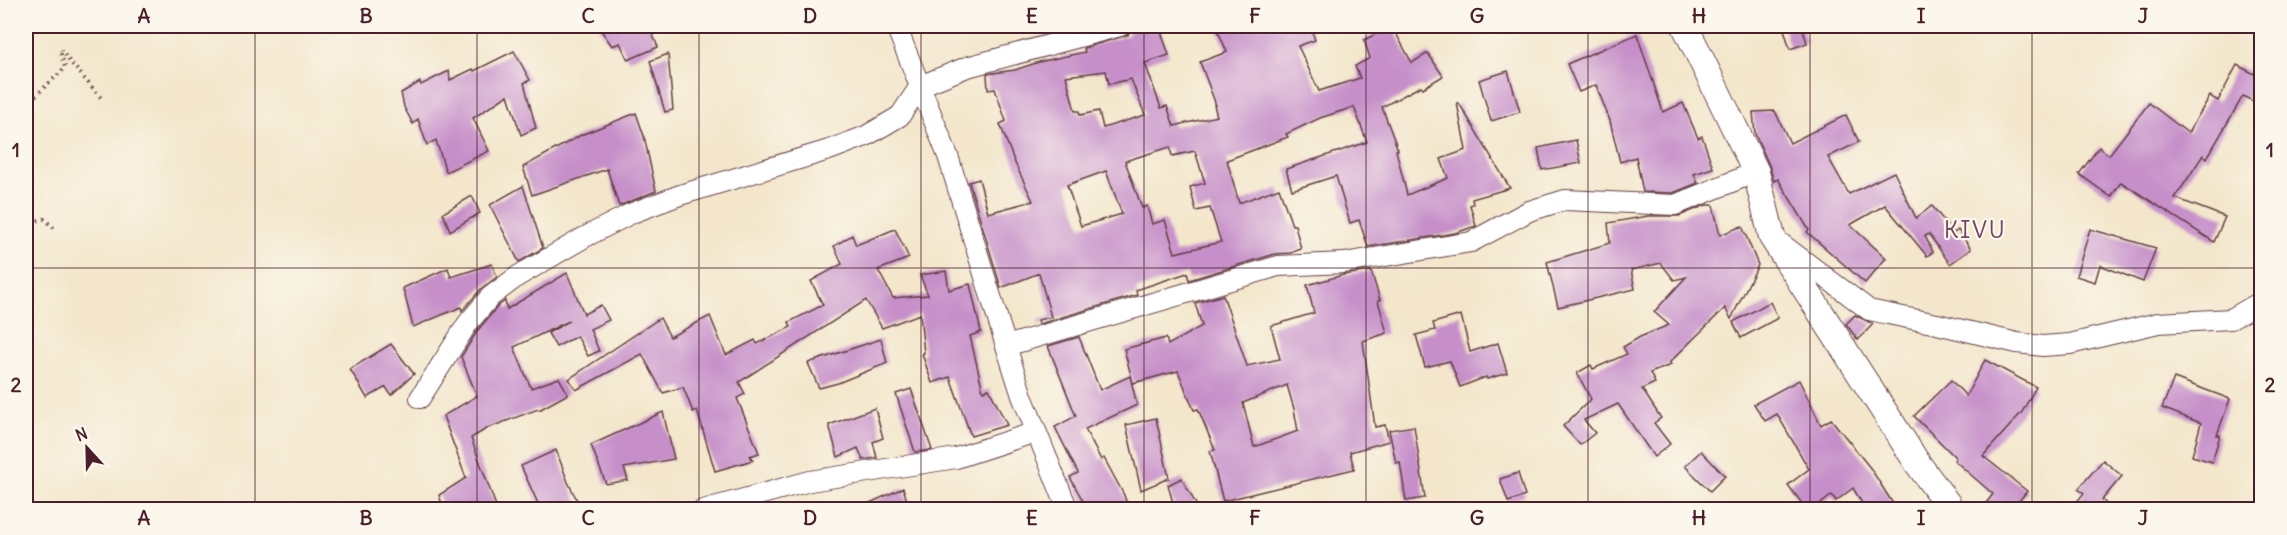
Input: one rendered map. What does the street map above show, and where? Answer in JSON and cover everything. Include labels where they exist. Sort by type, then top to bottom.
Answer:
[{"type":"street","points":[[896,26],[948,156],[1006,346],[1035,432],[1068,510]]},
{"type":"street","points":[[420,398],[468,322],[490,297],[518,276],[585,237],[632,213],[680,195],[829,150],[866,135],[900,116],[920,86],[968,67],[1120,26]]},
{"type":"street","points":[[1685,26],[1756,172],[1772,237],[1918,464],[1952,510]]},
{"type":"street","points":[[1006,346],[1278,266],[1344,262],[1471,242],[1529,211],[1565,200],[1675,205],[1756,172]]},
{"type":"street","points":[[1772,237],[1869,310],[2017,344],[2043,346],[2070,344],[2158,323],[2232,320],[2262,301]]},
{"type":"street","points":[[703,510],[810,481],[956,458],[1035,432]]},
{"type":"path","points":[[26,103],[65,68],[60,50],[102,99]]},
{"type":"path","points":[[26,223],[44,219],[54,228]]},
{"type":"building","points":[[598,26],[654,26],[650,28],[658,47],[628,60],[620,43],[612,46]]},
{"type":"building","points":[[1132,26],[1159,26],[1169,55],[1145,63],[1161,108],[1167,106],[1174,126],[1217,116],[1214,105],[1216,105],[1200,62],[1227,52],[1216,26],[1310,26],[1315,40],[1298,46],[1319,91],[1360,78],[1355,66],[1370,58],[1364,40],[1392,26],[1412,63],[1428,53],[1443,76],[1382,107],[1398,150],[1396,150],[1407,195],[1448,178],[1441,159],[1466,150],[1457,103],[1510,188],[1472,199],[1473,204],[1470,205],[1476,226],[1455,233],[1368,247],[1359,220],[1350,223],[1336,176],[1292,190],[1286,169],[1367,142],[1354,107],[1320,118],[1286,134],[1288,137],[1227,160],[1239,203],[1279,188],[1292,225],[1295,225],[1301,249],[1290,253],[1275,254],[1189,280],[1187,273],[1136,290],[1137,295],[1039,324],[1038,320],[1051,317],[1039,273],[1001,288],[969,182],[979,179],[988,213],[1033,201],[1000,124],[1006,121],[995,89],[988,90],[987,74],[1015,70],[1085,52],[1084,48],[1128,35]],"holes":[[[1106,71],[1109,84],[1131,79],[1145,115],[1103,128],[1099,111],[1080,115],[1079,111],[1075,111],[1066,76]],[[1170,147],[1172,156],[1195,151],[1205,183],[1190,187],[1196,211],[1210,208],[1221,242],[1175,253],[1165,220],[1152,224],[1147,206],[1142,208],[1125,161]],[[1106,171],[1122,214],[1081,226],[1067,185]]]},
{"type":"building","points":[[1783,26],[1802,26],[1807,43],[1790,49]]},
{"type":"building","points":[[1637,34],[1663,112],[1683,103],[1698,138],[1702,136],[1713,168],[1694,174],[1698,183],[1673,193],[1643,192],[1636,157],[1620,162],[1610,121],[1596,85],[1579,92],[1567,64]]},
{"type":"building","points":[[514,51],[530,80],[524,83],[536,128],[521,135],[508,95],[473,118],[489,151],[446,172],[436,140],[427,145],[418,119],[413,124],[404,107],[401,93],[420,82],[421,85],[449,71],[450,80]]},
{"type":"building","points":[[668,54],[673,110],[665,112],[650,61]]},
{"type":"building","points":[[2237,65],[2262,78],[2262,106],[2243,96],[2207,158],[2203,155],[2175,198],[2225,217],[2214,242],[2121,182],[2111,197],[2079,174],[2099,147],[2109,155],[2149,103],[2188,133],[2210,96],[2218,101]]},
{"type":"building","points":[[1508,71],[1520,112],[1491,121],[1479,80]]},
{"type":"building","points":[[1775,111],[1790,143],[1846,115],[1859,142],[1828,157],[1849,194],[1894,172],[1916,218],[1932,206],[1954,233],[1958,230],[1971,249],[1950,264],[1929,234],[1925,236],[1933,252],[1927,256],[1885,205],[1850,225],[1886,258],[1865,283],[1807,232],[1809,230],[1778,179],[1774,181],[1755,134],[1753,112]]},
{"type":"building","points":[[636,113],[644,136],[656,191],[619,206],[607,169],[532,195],[523,167],[581,135]]},
{"type":"building","points":[[1576,140],[1581,163],[1542,170],[1538,148]]},
{"type":"building","points":[[523,186],[543,248],[519,262],[490,205]]},
{"type":"building","points":[[472,196],[480,213],[450,231],[443,213]]},
{"type":"building","points":[[1706,205],[1713,205],[1720,235],[1742,226],[1758,265],[1731,319],[1725,308],[1670,362],[1671,365],[1650,373],[1655,383],[1642,389],[1661,418],[1654,423],[1670,444],[1654,457],[1618,404],[1584,420],[1595,433],[1580,445],[1563,426],[1591,399],[1577,373],[1591,365],[1593,369],[1627,354],[1623,347],[1669,325],[1654,312],[1686,277],[1674,280],[1661,263],[1631,270],[1635,289],[1558,307],[1547,262],[1610,243],[1608,223],[1648,216],[1679,216]]},
{"type":"building","points":[[895,229],[909,258],[878,270],[893,298],[928,295],[920,275],[946,271],[949,290],[970,284],[981,332],[970,336],[983,391],[989,389],[1007,425],[971,436],[950,377],[932,383],[922,354],[924,353],[920,314],[882,328],[866,300],[739,382],[745,394],[737,398],[759,453],[750,456],[753,460],[715,471],[697,410],[693,412],[683,387],[663,393],[642,354],[576,390],[569,379],[660,318],[670,337],[710,316],[726,355],[755,340],[757,344],[791,327],[789,322],[823,305],[811,281],[842,264],[834,246],[852,235],[856,245]]},
{"type":"building","points":[[2090,229],[2156,248],[2143,282],[2100,265],[2095,282],[2076,276]]},
{"type":"building","points":[[492,264],[497,277],[481,289],[462,311],[461,307],[413,327],[403,288],[448,268],[451,277]]},
{"type":"building","points":[[1371,271],[1380,300],[1378,301],[1387,333],[1363,341],[1375,427],[1385,425],[1389,441],[1350,452],[1354,469],[1223,501],[1210,451],[1215,450],[1198,409],[1194,410],[1178,371],[1133,383],[1124,349],[1166,338],[1168,345],[1202,326],[1195,303],[1223,295],[1247,366],[1280,359],[1271,326],[1314,313],[1307,285],[1343,275]],"holes":[[[1287,385],[1298,431],[1254,447],[1243,403]]]},
{"type":"building","points":[[567,273],[584,314],[601,305],[609,320],[590,329],[599,351],[588,356],[577,336],[556,347],[548,333],[569,321],[514,347],[531,388],[559,378],[568,394],[539,410],[488,428],[471,438],[496,506],[486,510],[444,510],[439,495],[466,478],[443,416],[477,396],[461,357],[478,330],[498,306],[505,301],[507,309]]},
{"type":"building","points":[[1770,302],[1778,318],[1741,338],[1733,322]]},
{"type":"building","points":[[1461,315],[1470,352],[1498,343],[1507,373],[1487,379],[1486,377],[1460,387],[1450,361],[1425,367],[1416,335],[1435,330],[1433,323]]},
{"type":"building","points":[[1855,315],[1873,324],[1858,340],[1846,324]]},
{"type":"building","points":[[1079,337],[1100,390],[1130,376],[1137,405],[1085,429],[1101,460],[1104,458],[1124,495],[1129,510],[1088,510],[1070,477],[1078,473],[1055,427],[1076,416],[1048,346]]},
{"type":"building","points":[[881,339],[887,363],[838,383],[819,388],[808,363]]},
{"type":"building","points":[[391,344],[414,374],[391,395],[386,387],[367,398],[350,369]]},
{"type":"building","points":[[1985,360],[2036,387],[2022,412],[1983,456],[2027,491],[2012,510],[1981,510],[1993,494],[1954,460],[1956,458],[1914,416],[1951,380],[1966,396]]},
{"type":"building","points":[[2174,378],[2230,399],[2217,435],[2220,435],[2212,462],[2192,456],[2201,423],[2162,408]]},
{"type":"building","points":[[1799,380],[1821,425],[1831,419],[1871,469],[1897,510],[1866,510],[1853,488],[1836,501],[1832,495],[1813,510],[1807,510],[1788,485],[1809,469],[1777,414],[1765,421],[1754,404]]},
{"type":"building","points":[[911,389],[932,450],[915,452],[896,394]]},
{"type":"building","points":[[875,408],[883,438],[873,442],[877,458],[863,460],[858,448],[838,457],[829,425]]},
{"type":"building","points":[[663,412],[674,459],[624,468],[628,480],[606,484],[591,445]]},
{"type":"building","points":[[1156,418],[1169,478],[1141,490],[1126,425]]},
{"type":"building","points":[[1414,426],[1425,498],[1406,501],[1400,462],[1396,463],[1389,430]]},
{"type":"building","points":[[556,450],[582,510],[541,510],[521,466]]},
{"type":"building","points":[[1701,451],[1725,476],[1710,491],[1685,466]]},
{"type":"building","points":[[2103,460],[2122,476],[2102,500],[2114,510],[2070,510],[2084,493],[2078,489]]},
{"type":"building","points":[[1518,473],[1525,496],[1508,502],[1500,479]]},
{"type":"building","points":[[1182,478],[1199,510],[1175,510],[1168,485]]},
{"type":"building","points":[[903,488],[910,510],[854,510]]},
{"type":"district","name":"KIVU","points":[[1975,229]]}]
